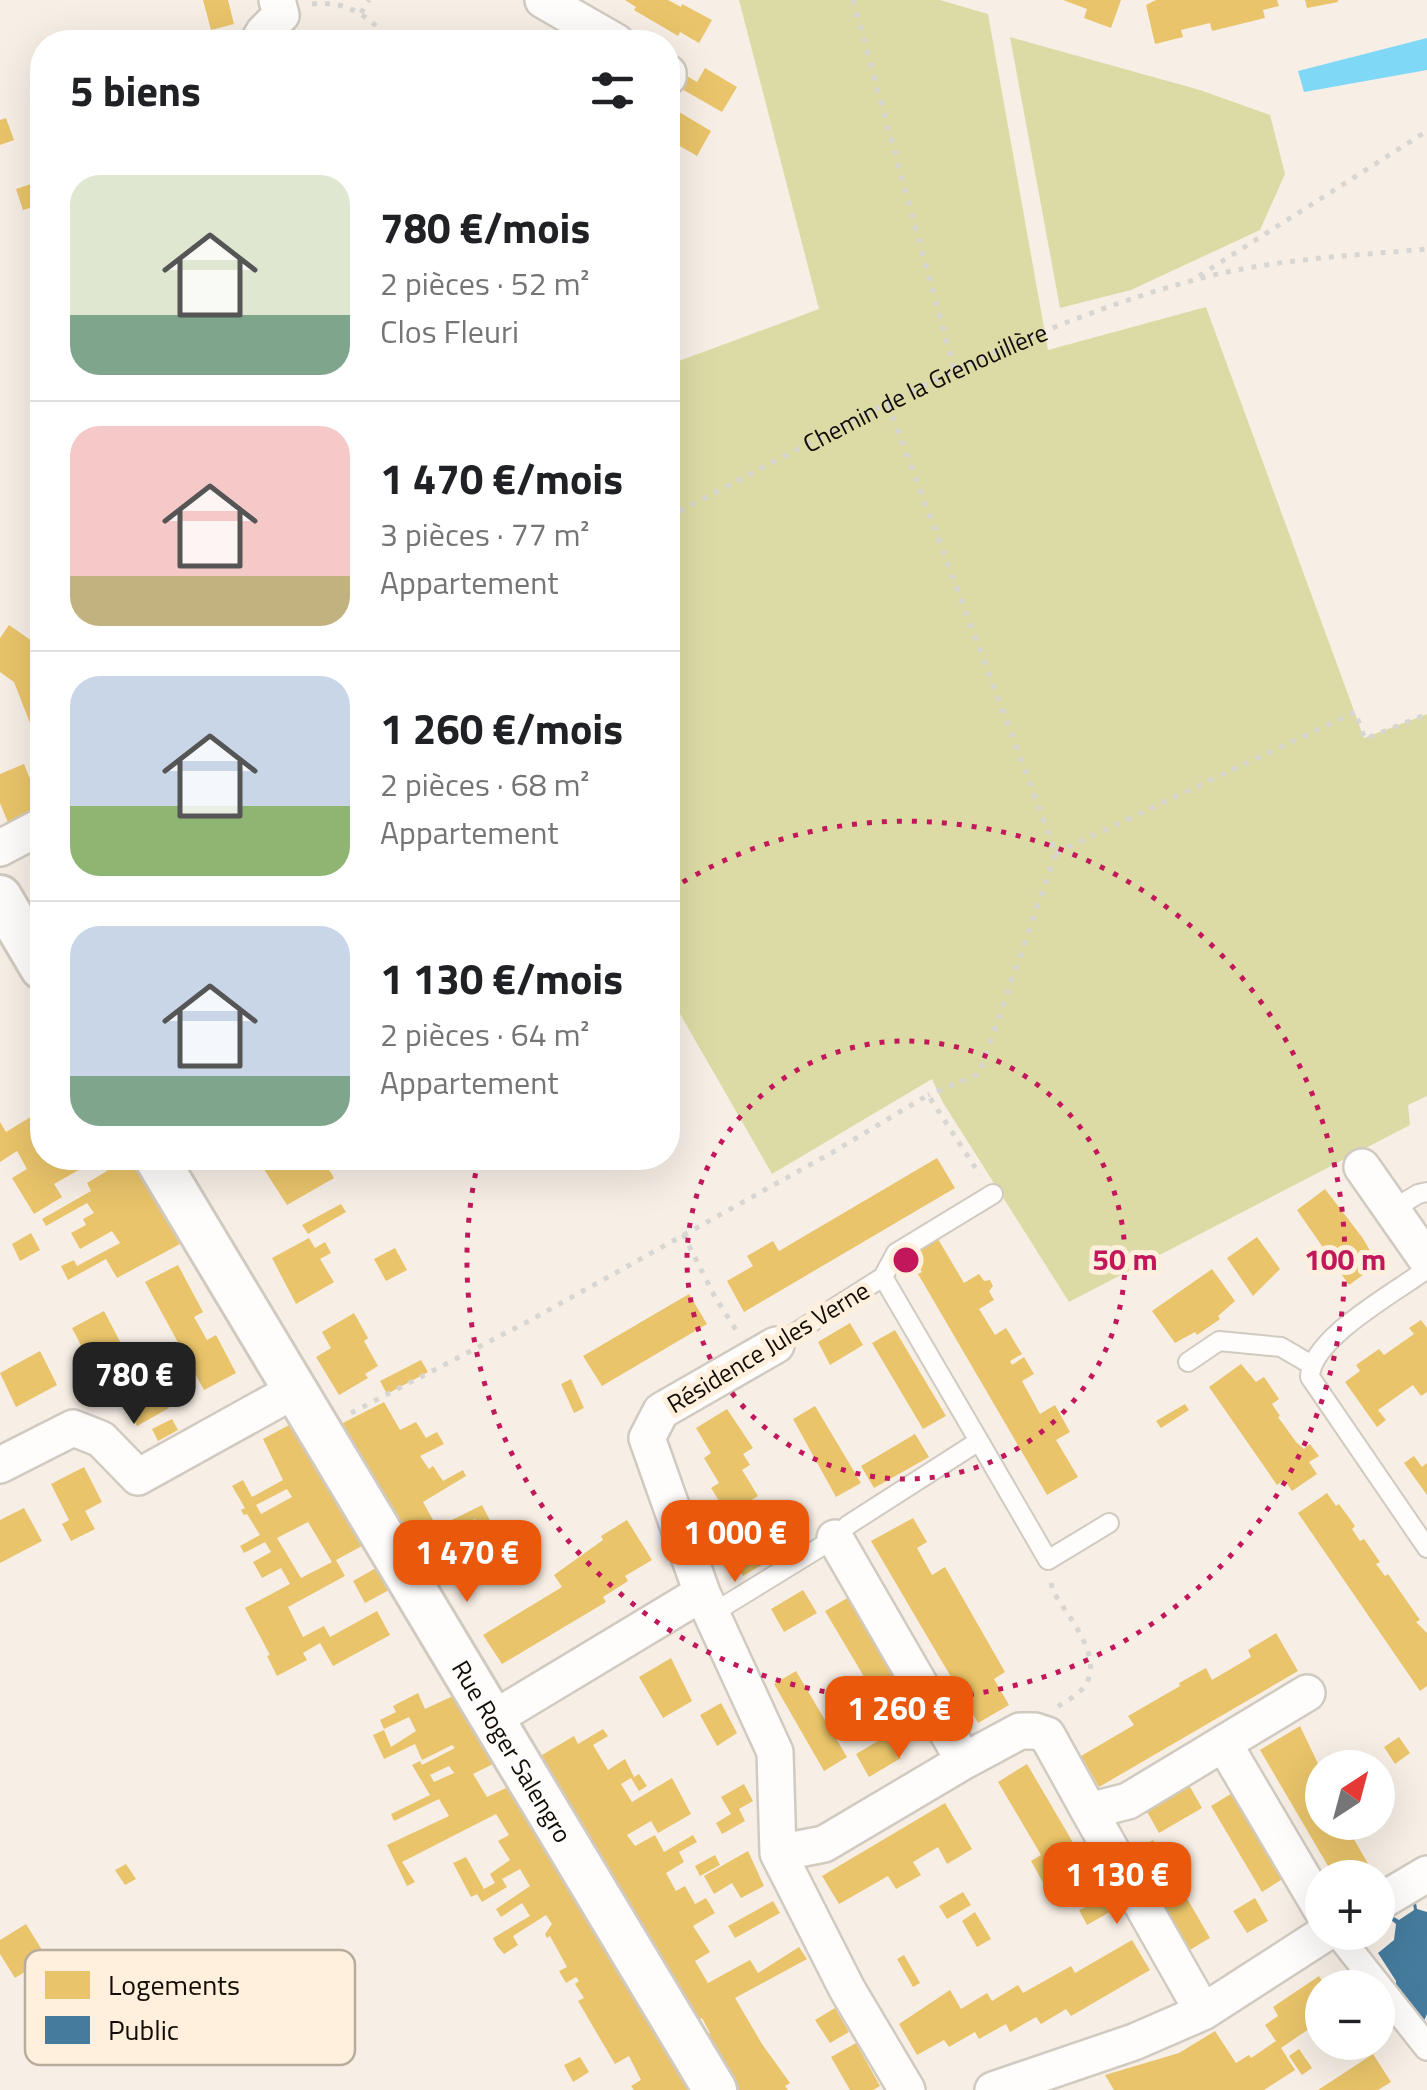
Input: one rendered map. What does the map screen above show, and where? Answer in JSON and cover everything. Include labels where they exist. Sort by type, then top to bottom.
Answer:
[{"type":"street","points":[[265,30],[279,8]]},
{"type":"street","points":[[556,19],[585,30]]},
{"type":"street","points":[[0,848],[30,832]]},
{"type":"street","points":[[0,897],[30,948]]},
{"type":"street","points":[[1362,1167],[1427,1260]]},
{"type":"street","name":"Rue Roger Salengro","points":[[163,1170],[715,2090]]},
{"type":"street","name":"Résidence Jules Verne","points":[[764,1350],[660,1410],[647,1438],[708,1603],[775,1752],[778,1853]]},
{"type":"street","points":[[0,1465],[73,1428],[101,1439],[138,1477],[296,1390]]},
{"type":"street","points":[[835,1538],[964,1760]]},
{"type":"street","points":[[493,1719],[708,1603]]},
{"type":"street","points":[[1089,1811],[1128,1801],[1308,1693]]},
{"type":"street","points":[[907,2090],[847,1990],[778,1853],[824,1844],[1020,1731],[1047,1735],[1202,2012]]},
{"type":"street","points":[[1224,1744],[1305,1881]]},
{"type":"street","points":[[1395,1892],[1427,1874]]},
{"type":"street","points":[[993,2090],[1134,2042],[1202,2012],[1305,1946]]},
{"type":"street","points":[[1350,1950],[1427,2047]]},
{"type":"lane","points":[[1392,1210],[1427,1192]]},
{"type":"lane","points":[[883,1277],[896,1253],[993,1194]]},
{"type":"lane","points":[[1427,1269],[1326,1342],[1310,1364],[1310,1377],[1427,1548]]},
{"type":"lane","name":"Résidence Jules Verne","points":[[764,1350],[883,1277],[1048,1560]]},
{"type":"lane","points":[[1188,1362],[1219,1340],[1282,1348],[1310,1364]]},
{"type":"lane","points":[[708,1603],[835,1538],[848,1525],[979,1442]]},
{"type":"lane","points":[[1048,1560],[1109,1522]]},
{"type":"path","points":[[361,12],[368,0]]},
{"type":"path","points":[[853,0],[954,369]]},
{"type":"path","points":[[279,8],[325,1],[361,12],[382,30]]},
{"type":"path","points":[[1193,280],[1427,130]]},
{"type":"path","points":[[1193,280],[1272,262],[1427,249]]},
{"type":"path","name":"Chemin de la Grenouillère","points":[[680,511],[954,369],[1032,336],[1193,280]]},
{"type":"path","points":[[319,1430],[443,1368],[833,1152],[928,1095],[980,1074],[1056,853],[888,404]]},
{"type":"path","points":[[1056,853],[1355,712],[1365,739],[1427,714]]},
{"type":"path","points":[[928,1095],[993,1194]]},
{"type":"path","points":[[683,1234],[715,1297],[764,1350]]},
{"type":"path","points":[[1035,1731],[1043,1718],[1084,1688],[1091,1670],[1088,1650],[1052,1591],[1048,1560]]},
{"type":"shaded area","points":[[739,0],[940,0],[988,14],[1048,350],[1206,307],[1364,738],[1427,714],[1427,1096],[1408,1105],[1410,1125],[1069,1302],[932,1079],[772,1174],[680,1014],[680,361],[819,309]]},
{"type":"shaded area","points":[[1010,37],[1200,90],[1270,115],[1285,174],[1260,230],[1131,290],[1060,308]]},
{"type":"water","points":[[1427,38],[1427,70],[1304,92],[1298,71]]},
{"type":"building: Logements","points":[[203,0],[228,0],[234,24],[211,30]]},
{"type":"building: Logements","points":[[625,0],[668,0],[712,20],[699,43],[680,30],[668,30],[634,10],[636,7]]},
{"type":"building: Logements","points":[[1063,0],[1121,0],[1111,28],[1084,18],[1087,9]]},
{"type":"building: Logements","points":[[1156,0],[1277,0],[1279,6],[1263,10],[1265,18],[1212,31],[1210,23],[1181,30],[1183,37],[1155,44],[1146,5]]},
{"type":"building: Logements","points":[[1305,0],[1338,0],[1338,2],[1307,8]]},
{"type":"building: Logements","points":[[705,68],[737,87],[722,112],[680,88],[687,76],[697,82]]},
{"type":"building: Logements","points":[[680,113],[711,131],[697,156],[680,146]]},
{"type":"building: Logements","points":[[6,118],[14,140],[0,145],[0,120]]},
{"type":"building: Logements","points":[[30,184],[30,208],[23,210],[16,189]]},
{"type":"building: Logements","points":[[9,625],[30,640],[30,723],[14,682],[0,672],[0,638]]},
{"type":"building: Logements","points":[[24,764],[30,779],[30,815],[9,825],[0,803],[0,774]]},
{"type":"building: Logements","points":[[30,1117],[30,1170],[79,1170],[54,1184],[62,1197],[34,1214],[12,1178],[27,1169],[17,1151],[0,1162],[0,1122],[6,1132]]},
{"type":"building: Logements","points":[[937,1158],[955,1188],[744,1312],[727,1281],[753,1266],[747,1256],[773,1241],[779,1251]]},
{"type":"building: Logements","points":[[136,1170],[180,1244],[117,1278],[106,1259],[68,1280],[61,1266],[74,1260],[77,1266],[120,1243],[112,1231],[80,1249],[71,1233],[86,1225],[83,1219],[94,1213],[87,1203],[46,1226],[42,1219],[91,1191],[87,1183],[107,1171]]},
{"type":"building: Logements","points":[[264,1170],[329,1170],[334,1178],[287,1205]]},
{"type":"building: Logements","points":[[1325,1189],[1378,1264],[1349,1285],[1297,1210]]},
{"type":"building: Logements","points":[[341,1204],[346,1212],[308,1234],[302,1225]]},
{"type":"building: Logements","points":[[31,1233],[40,1250],[20,1261],[12,1244]]},
{"type":"building: Logements","points":[[1257,1237],[1280,1269],[1253,1296],[1227,1258]]},
{"type":"building: Logements","points":[[309,1238],[315,1248],[325,1242],[331,1253],[320,1259],[334,1282],[296,1304],[272,1258]]},
{"type":"building: Logements","points":[[938,1239],[964,1283],[979,1274],[984,1281],[990,1280],[993,1286],[989,1291],[994,1300],[979,1309],[995,1335],[1006,1328],[1022,1354],[1010,1361],[1012,1365],[1024,1357],[1034,1374],[1022,1381],[1040,1414],[1055,1405],[1070,1432],[1056,1440],[1078,1477],[1047,1495],[918,1274],[922,1272],[911,1254]]},
{"type":"building: Logements","points":[[395,1248],[407,1270],[386,1281],[374,1259]]},
{"type":"building: Logements","points":[[178,1265],[203,1312],[194,1317],[207,1340],[216,1335],[236,1373],[204,1390],[145,1282]]},
{"type":"building: Logements","points":[[1212,1269],[1235,1301],[1218,1316],[1220,1319],[1197,1335],[1195,1332],[1175,1343],[1152,1311]]},
{"type":"building: Logements","points":[[689,1294],[707,1324],[602,1386],[583,1356]]},
{"type":"building: Logements","points":[[104,1311],[126,1353],[94,1370],[72,1328]]},
{"type":"building: Logements","points":[[354,1313],[378,1366],[365,1374],[368,1378],[339,1395],[316,1357],[331,1348],[322,1332]]},
{"type":"building: Logements","points":[[1421,1320],[1427,1328],[1427,1392],[1421,1396],[1413,1385],[1378,1410],[1386,1420],[1377,1427],[1345,1382],[1360,1371],[1356,1365],[1379,1349],[1384,1355],[1414,1334],[1409,1328]]},
{"type":"building: Logements","points":[[850,1323],[863,1345],[830,1365],[818,1342]]},
{"type":"building: Logements","points":[[895,1330],[946,1416],[923,1429],[872,1343]]},
{"type":"building: Logements","points":[[40,1351],[57,1385],[16,1407],[0,1373]]},
{"type":"building: Logements","points":[[143,1359],[169,1408],[137,1426],[110,1377]]},
{"type":"building: Logements","points":[[421,1360],[428,1372],[387,1394],[380,1381]]},
{"type":"building: Logements","points":[[1241,1364],[1256,1382],[1264,1377],[1279,1399],[1272,1404],[1278,1417],[1296,1442],[1304,1449],[1310,1444],[1319,1456],[1309,1462],[1317,1474],[1292,1491],[1284,1480],[1277,1485],[1209,1387]]},
{"type":"building: Logements","points":[[571,1379],[584,1408],[574,1413],[561,1384]]},
{"type":"building: Logements","points":[[384,1402],[400,1430],[416,1422],[426,1438],[437,1432],[444,1444],[420,1456],[429,1469],[433,1466],[443,1481],[463,1470],[466,1476],[423,1502],[442,1536],[416,1549],[341,1424]]},
{"type":"building: Logements","points":[[1185,1404],[1189,1410],[1161,1428],[1156,1421]]},
{"type":"building: Logements","points":[[815,1406],[861,1483],[836,1497],[793,1419]]},
{"type":"building: Logements","points":[[727,1409],[753,1448],[743,1454],[750,1465],[742,1470],[758,1496],[750,1501],[765,1526],[757,1531],[773,1558],[743,1576],[726,1549],[734,1545],[719,1519],[727,1514],[711,1488],[719,1483],[704,1458],[711,1453],[696,1428]]},
{"type":"building: Logements","points":[[172,1419],[178,1430],[158,1441],[152,1429]]},
{"type":"building: Logements","points":[[289,1425],[362,1546],[336,1560],[345,1576],[288,1607],[303,1637],[324,1626],[330,1637],[377,1611],[390,1635],[333,1666],[320,1643],[303,1653],[307,1660],[277,1676],[245,1608],[290,1584],[281,1568],[262,1578],[253,1562],[271,1552],[265,1542],[244,1553],[240,1546],[260,1535],[241,1510],[245,1508],[232,1486],[243,1480],[252,1497],[283,1480],[263,1439]],"holes":[[[287,1489],[292,1497],[261,1514],[256,1505]],[[308,1522],[332,1562],[301,1578],[277,1538]]]},
{"type":"building: Logements","points":[[915,1434],[929,1457],[874,1488],[861,1466]]},
{"type":"building: Logements","points":[[1414,1456],[1422,1467],[1427,1463],[1427,1495],[1404,1463]]},
{"type":"building: Logements","points":[[84,1467],[102,1502],[85,1511],[95,1529],[71,1541],[62,1524],[69,1520],[51,1484]]},
{"type":"building: Logements","points":[[1327,1493],[1355,1526],[1352,1529],[1360,1541],[1364,1539],[1380,1562],[1376,1564],[1385,1576],[1388,1574],[1420,1620],[1416,1622],[1427,1633],[1427,1686],[1420,1691],[1298,1513]]},
{"type":"building: Logements","points":[[482,1505],[505,1550],[494,1555],[475,1519],[448,1533],[444,1524]]},
{"type":"building: Logements","points":[[24,1508],[42,1541],[0,1563],[0,1520]]},
{"type":"building: Logements","points":[[913,1518],[927,1542],[917,1548],[932,1575],[945,1567],[1005,1672],[994,1679],[1009,1705],[978,1723],[871,1541]]},
{"type":"building: Logements","points":[[627,1520],[652,1560],[625,1576],[628,1581],[603,1597],[606,1602],[502,1664],[483,1635],[562,1587],[554,1575]]},
{"type":"building: Logements","points":[[458,1532],[466,1545],[459,1548],[468,1564],[445,1577],[429,1548]]},
{"type":"building: Logements","points":[[376,1568],[389,1590],[365,1603],[353,1581]]},
{"type":"building: Logements","points":[[803,1590],[817,1613],[784,1632],[771,1609]]},
{"type":"building: Logements","points":[[849,1597],[917,1715],[895,1729],[825,1611]]},
{"type":"building: Logements","points":[[1276,1633],[1298,1671],[1099,1787],[1081,1756],[1134,1725],[1128,1716],[1180,1686],[1179,1683],[1206,1668],[1212,1680],[1251,1657],[1248,1650]]},
{"type":"building: Logements","points":[[671,1658],[692,1701],[663,1718],[639,1677]]},
{"type":"building: Logements","points":[[796,1671],[847,1757],[824,1771],[774,1684]]},
{"type":"building: Logements","points":[[418,1693],[425,1709],[453,1696],[493,1764],[473,1774],[487,1797],[508,1787],[689,2090],[634,2090],[631,2086],[641,2080],[629,2056],[615,2064],[578,2001],[584,1998],[575,1984],[579,1981],[576,1977],[566,1983],[559,1971],[567,1967],[550,1936],[545,1934],[552,1924],[546,1915],[513,1936],[518,1945],[504,1954],[497,1946],[493,1938],[530,1916],[522,1903],[501,1917],[496,1909],[530,1886],[520,1869],[502,1879],[507,1887],[482,1902],[477,1894],[471,1897],[453,1863],[466,1857],[484,1889],[495,1883],[490,1874],[510,1860],[498,1841],[509,1835],[496,1814],[402,1862],[415,1882],[407,1886],[387,1845],[449,1816],[439,1799],[394,1821],[391,1814],[430,1795],[412,1765],[420,1761],[422,1765],[455,1748],[452,1745],[422,1760],[415,1744],[384,1759],[373,1735],[384,1730],[391,1747],[416,1731],[409,1717],[384,1729],[380,1720],[396,1712],[393,1706]],"holes":[[[449,1766],[454,1773],[434,1782],[430,1775]]]},
{"type":"building: Logements","points":[[721,1703],[737,1733],[717,1746],[700,1715]]},
{"type":"building: Logements","points":[[1300,1726],[1311,1750],[1305,1750],[1305,1827],[1260,1750]]},
{"type":"building: Logements","points":[[603,1729],[608,1736],[593,1745],[608,1770],[625,1759],[634,1777],[639,1774],[647,1786],[639,1791],[631,1778],[621,1784],[632,1802],[672,1778],[691,1814],[658,1833],[651,1821],[627,1835],[635,1846],[655,1835],[664,1852],[693,1835],[697,1842],[679,1852],[684,1862],[666,1873],[676,1891],[685,1886],[695,1904],[706,1898],[715,1913],[693,1926],[710,1952],[695,1961],[708,1983],[750,1960],[758,1973],[799,1947],[807,1959],[735,1998],[790,2083],[785,2086],[788,2090],[739,2090],[706,2035],[710,2033],[702,2018],[697,2020],[549,1771],[542,1755],[574,1736],[578,1744]]},
{"type":"building: Logements","points":[[888,1735],[901,1758],[869,1777],[856,1754]]},
{"type":"building: Logements","points":[[1399,1737],[1410,1753],[1395,1764],[1395,1750],[1384,1747]]},
{"type":"building: Logements","points":[[1027,1764],[1099,1887],[1070,1905],[1056,1880],[1045,1886],[1031,1861],[1041,1855],[998,1782]]},
{"type":"building: Logements","points":[[744,1784],[753,1801],[739,1809],[745,1821],[722,1834],[716,1823],[731,1814],[721,1797]]},
{"type":"building: Logements","points":[[1189,1785],[1202,1808],[1159,1833],[1146,1810]]},
{"type":"building: Logements","points":[[1234,1792],[1284,1878],[1262,1892],[1211,1806]]},
{"type":"building: Logements","points":[[945,1803],[972,1849],[947,1864],[938,1847],[913,1862],[921,1875],[896,1889],[888,1876],[839,1904],[822,1876]]},
{"type":"building: Logements","points":[[1153,1840],[1210,1938],[1188,1951],[1130,1853]]},
{"type":"building: Logements","points":[[1313,1840],[1354,1840],[1366,1860],[1324,1860]]},
{"type":"building: Logements","points":[[748,1851],[764,1886],[741,1898],[732,1883],[714,1894],[704,1876]]},
{"type":"building: Logements","points":[[715,1855],[720,1865],[700,1876],[695,1866]]},
{"type":"building: Logements","points":[[126,1864],[136,1879],[125,1885],[115,1870]]},
{"type":"building: Logements","points":[[963,1892],[971,1905],[947,1919],[939,1906]]},
{"type":"building: Logements","points":[[1118,1893],[1124,1904],[1087,1925],[1079,1910]]},
{"type":"building: Logements","points":[[1255,1898],[1268,1921],[1247,1933],[1233,1911]]},
{"type":"building: Logements","points":[[773,1901],[780,1913],[735,1938],[728,1926]]},
{"type":"building: Logements","points":[[975,1912],[991,1939],[977,1947],[962,1921]]},
{"type":"building: Logements","points":[[26,1924],[42,1950],[25,1950],[25,1972],[15,1978],[0,1954],[0,1940]]},
{"type":"building: Logements","points":[[1132,1940],[1150,1970],[1071,2016],[1066,2009],[1041,2024],[1036,2017],[1010,2032],[1006,2024],[979,2039],[975,2032],[949,2047],[944,2040],[917,2055],[899,2024],[950,1990],[961,2009],[987,1993],[992,2001],[1018,1985],[1023,1993],[1071,1966],[1075,1973]]},
{"type":"building: Logements","points":[[904,1955],[920,1983],[913,1987],[897,1959]]},
{"type":"building: Logements","points":[[1305,1985],[1305,2032],[1281,2048],[1295,2070],[1264,2090],[1114,2090],[1105,2075],[1179,2053],[1215,2031],[1236,2063],[1249,2055],[1251,2058],[1276,2041],[1265,2025],[1278,2016],[1273,2007]]},
{"type":"building: Logements","points":[[835,2008],[849,2032],[830,2043],[815,2020]]},
{"type":"building: Logements","points":[[856,2043],[880,2086],[873,2090],[850,2090],[831,2057]]},
{"type":"building: Logements","points":[[1299,2049],[1312,2068],[1302,2075],[1289,2056]]},
{"type":"building: Logements","points":[[580,2057],[589,2072],[573,2082],[564,2065]]},
{"type":"building: Logements","points":[[1364,2060],[1377,2060],[1391,2082],[1378,2090],[1318,2090]]},
{"type":"building: Public","points":[[1413,1904],[1427,1912],[1427,2014],[1423,2023],[1400,1989],[1396,1992],[1395,1970],[1389,1970],[1378,1953],[1395,1950],[1395,1918],[1399,1920],[1414,1910]]}]
